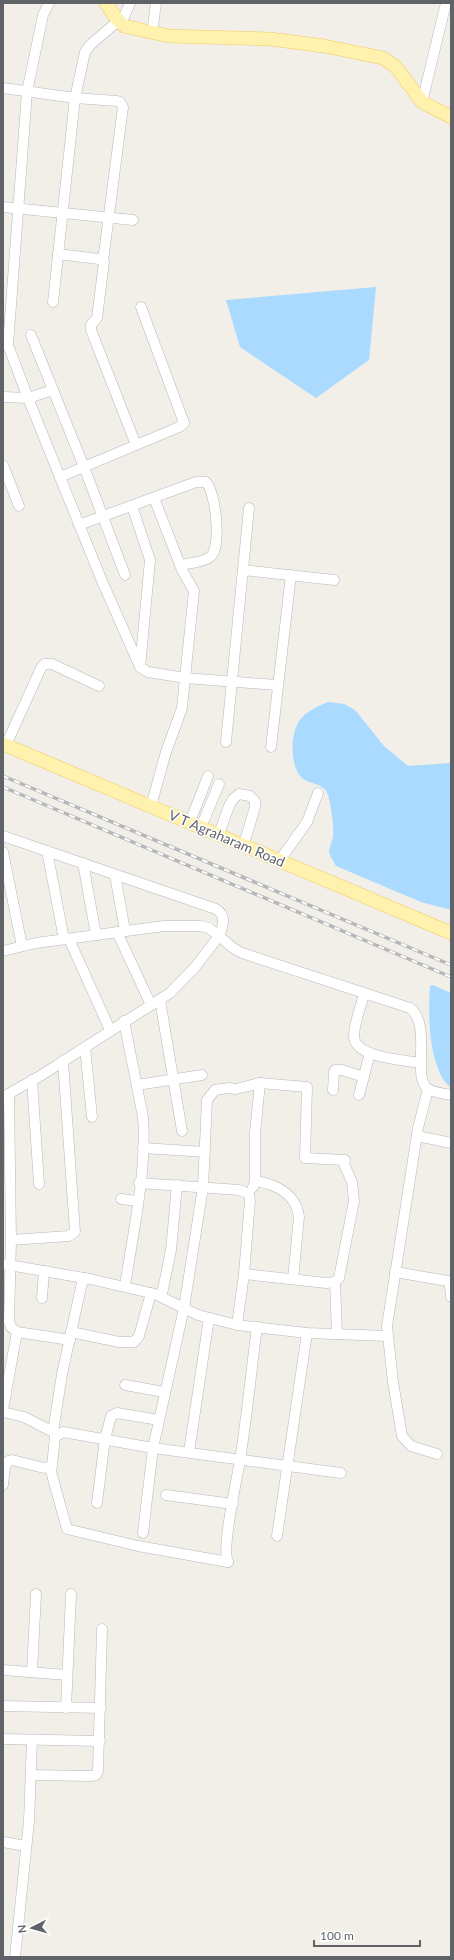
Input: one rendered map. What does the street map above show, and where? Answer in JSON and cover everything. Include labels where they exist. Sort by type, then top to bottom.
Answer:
[{"type":"main road","points":[[106,3],[120,22],[130,28],[152,33],[168,36],[270,39],[324,46],[377,57],[396,67],[422,102],[451,117]]},
{"type":"main road","name":"V T Agraharam Road","points":[[5,745],[244,844],[451,933]]},
{"type":"street","points":[[49,3],[43,15],[27,92],[18,208],[7,315],[6,345],[79,525],[140,667],[148,672],[185,678],[278,685]]},
{"type":"street","points":[[53,302],[75,98],[85,52],[90,45],[120,22],[130,3]]},
{"type":"street","points":[[152,33],[156,3]]},
{"type":"street","points":[[422,102],[446,3]]},
{"type":"street","points":[[3,88],[75,98],[117,101],[120,102],[123,107],[103,261],[105,264],[97,318],[91,325],[91,330],[136,445]]},
{"type":"street","points":[[3,207],[133,220]]},
{"type":"street","points":[[58,254],[100,259],[103,261]]},
{"type":"street","points":[[60,477],[179,427],[185,421],[141,307]]},
{"type":"street","points":[[31,335],[84,467],[125,575]]},
{"type":"street","points":[[3,397],[28,398],[53,390]]},
{"type":"street","points":[[3,465],[19,506]]},
{"type":"street","points":[[79,525],[199,482],[206,482],[212,494],[216,535],[214,552],[211,556],[204,560],[180,565]]},
{"type":"street","points":[[151,806],[166,752],[182,708],[194,591],[180,565],[154,498]]},
{"type":"street","points":[[132,506],[148,550],[150,560],[140,667]]},
{"type":"street","points":[[226,742],[249,508]]},
{"type":"street","points":[[242,570],[334,580]]},
{"type":"street","points":[[270,748],[291,575]]},
{"type":"street","points":[[5,745],[40,668],[44,664],[52,664],[99,686]]},
{"type":"street","points":[[196,824],[208,776]]},
{"type":"street","points":[[196,824],[219,784]]},
{"type":"street","points":[[280,860],[307,822],[318,793]]},
{"type":"street","points":[[219,834],[233,799],[238,794],[250,796],[255,801],[256,807],[244,844]]},
{"type":"street","points":[[3,836],[216,909],[221,914],[224,925],[219,936],[196,966],[170,993],[63,1061],[6,1095],[11,1240],[7,1264],[8,1315],[11,1327],[17,1332],[71,1336],[119,1342],[134,1342],[138,1336],[151,1293]]},
{"type":"street","points":[[47,851],[66,939],[110,1030]]},
{"type":"street","points":[[3,852],[4,866],[22,946]]},
{"type":"street","points":[[83,864],[96,935]]},
{"type":"street","points":[[115,875],[121,932],[155,1002],[174,1080],[182,1131]]},
{"type":"street","points":[[3,906],[13,904]]},
{"type":"street","points":[[3,951],[22,946],[66,939],[164,926],[200,926],[209,928],[233,948],[242,953],[364,994],[405,1006],[414,1011],[417,1016],[420,1029],[421,1063],[424,1085],[436,1092],[451,1094]]},
{"type":"street","points":[[364,994],[354,1038],[357,1046],[370,1053],[421,1063]]},
{"type":"street","points":[[124,1021],[143,1117],[143,1148],[125,1286]]},
{"type":"street","points":[[85,1047],[92,1117]]},
{"type":"street","points":[[359,1095],[370,1053]]},
{"type":"street","points":[[11,1240],[69,1236],[74,1232],[63,1061]]},
{"type":"street","points":[[333,1090],[335,1070],[342,1070],[364,1076]]},
{"type":"street","points":[[137,1085],[202,1075]]},
{"type":"street","points":[[32,1080],[39,1184]]},
{"type":"street","points":[[237,1325],[244,1274],[250,1200],[249,1194],[255,1180],[255,1133],[260,1083]]},
{"type":"street","points":[[143,1533],[153,1448],[164,1392],[184,1308],[203,1187],[208,1100],[211,1093],[220,1089],[236,1089],[260,1083],[307,1088],[304,1158],[345,1160],[344,1164],[352,1182],[354,1201],[339,1278],[335,1282],[326,1283],[244,1274]]},
{"type":"street","points":[[428,1088],[417,1136],[395,1272],[387,1326],[387,1336],[402,1436],[411,1446],[437,1454]]},
{"type":"street","points":[[417,1136],[451,1143]]},
{"type":"street","points":[[143,1148],[205,1152]]},
{"type":"street","points":[[255,1180],[276,1186],[294,1201],[298,1207],[299,1217],[293,1279]]},
{"type":"street","points":[[139,1183],[239,1190],[249,1194]]},
{"type":"street","points":[[162,1294],[171,1250],[177,1185]]},
{"type":"street","points":[[121,1199],[137,1201]]},
{"type":"street","points":[[7,1264],[125,1286],[151,1293],[209,1318],[237,1325],[307,1333],[387,1336]]},
{"type":"street","points":[[42,1298],[44,1271]]},
{"type":"street","points":[[395,1272],[448,1282],[451,1297]]},
{"type":"street","points":[[83,1278],[71,1336],[55,1433],[53,1464],[50,1468],[67,1529],[138,1546],[228,1562],[225,1557],[227,1533],[240,1459],[257,1327]]},
{"type":"street","points":[[335,1282],[337,1334]]},
{"type":"street","points":[[189,1452],[209,1318]]},
{"type":"street","points":[[17,1332],[3,1410],[24,1417],[55,1433],[67,1432],[153,1448],[341,1473]]},
{"type":"street","points":[[277,1536],[307,1333]]},
{"type":"street","points":[[125,1385],[164,1392]]},
{"type":"street","points":[[97,1503],[109,1418],[114,1414],[159,1420]]},
{"type":"street","points":[[3,1486],[5,1461],[12,1460],[44,1468],[50,1468]]},
{"type":"street","points":[[166,1495],[233,1504]]},
{"type":"street","points":[[32,1672],[36,1594]]},
{"type":"street","points":[[66,1708],[71,1594]]},
{"type":"street","points":[[31,1775],[96,1775],[100,1741],[102,1629]]},
{"type":"street","points":[[3,1670],[67,1675]]},
{"type":"street","points":[[3,1706],[101,1708]]},
{"type":"street","points":[[3,1739],[100,1741]]},
{"type":"street","points":[[14,1957],[26,1846],[32,1740]]},
{"type":"street","points":[[3,1842],[26,1846]]},
{"type":"water","points":[[376,287],[369,360],[316,398],[240,347],[226,300]]},
{"type":"water","points":[[328,702],[344,704],[355,710],[384,746],[408,766],[451,763],[451,910],[421,902],[336,866],[329,852],[333,832],[328,795],[320,786],[304,780],[301,777],[297,772],[293,757],[294,733],[300,720],[309,711]]},
{"type":"water","points":[[433,985],[451,993],[451,1088],[443,1079],[438,1068],[431,1040],[429,998],[430,986]]},
{"type":"railway","points":[[3,776],[451,965]]},
{"type":"railway","points":[[3,787],[451,977]]}]
